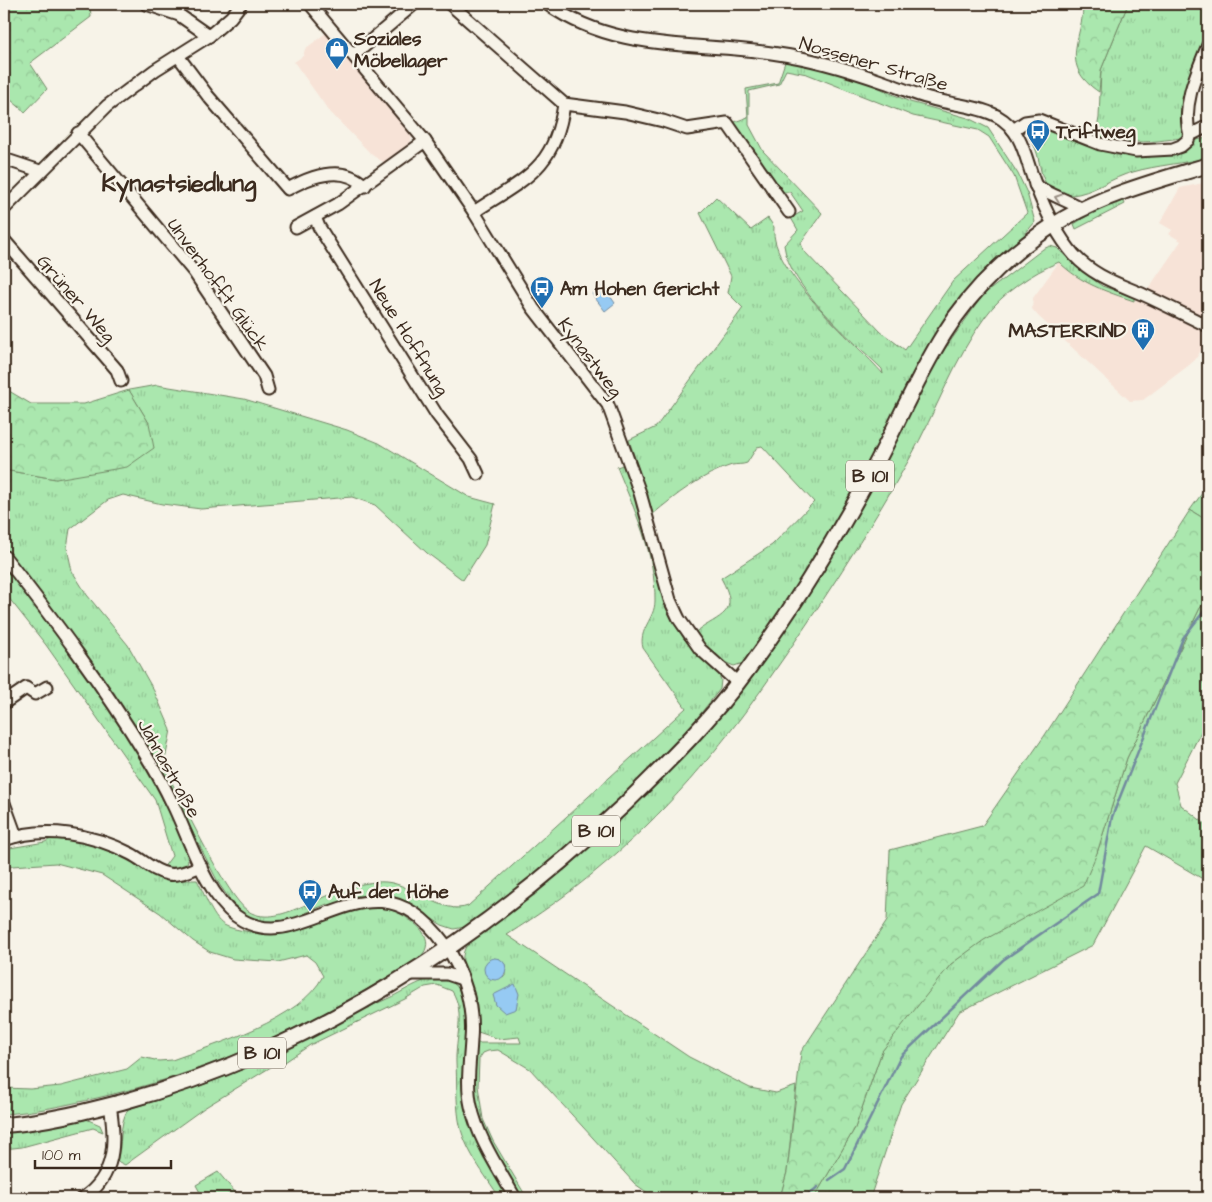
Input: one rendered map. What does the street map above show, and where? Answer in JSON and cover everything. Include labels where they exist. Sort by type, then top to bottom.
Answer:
[{"type":"main road","name":"B 101","points":[[4,1125],[41,1121],[110,1105],[225,1069],[325,1022],[410,974],[448,949],[513,901],[599,828],[682,748],[738,682],[787,613],[845,520],[951,324],[971,297],[1005,262],[1054,225],[1113,196],[1208,165]]},
{"type":"street","points":[[146,4],[179,15],[209,36]]},
{"type":"street","points":[[4,209],[78,132],[107,106],[155,70],[209,36],[231,17],[241,4]]},
{"type":"street","name":"Kynastweg","points":[[310,4],[425,141],[474,212],[533,308],[608,405],[640,493],[670,600],[679,619],[700,649],[738,682]]},
{"type":"street","points":[[354,55],[414,4]]},
{"type":"street","points":[[450,4],[564,104],[625,112],[687,129],[727,123],[789,212]]},
{"type":"street","name":"Nossener Straße","points":[[548,4],[581,25],[618,37],[690,47],[778,54],[852,72],[929,98],[983,110],[997,116],[1013,130],[1021,141],[1035,185],[1054,225],[1069,249],[1091,270],[1112,282],[1208,326]]},
{"type":"street","points":[[1013,130],[1025,122],[1039,120],[1100,144],[1118,149],[1136,151],[1173,149],[1181,146],[1188,140],[1190,135],[1187,119],[1190,100],[1197,72],[1208,45]]},
{"type":"street","points":[[178,56],[208,96],[288,189],[308,178],[326,174],[353,177],[364,186]]},
{"type":"street","points":[[474,212],[536,171],[558,137],[564,104]]},
{"type":"street","points":[[1190,135],[1208,126]]},
{"type":"street","name":"Unverhofft Glück","points":[[78,132],[207,290],[264,376],[268,390]]},
{"type":"street","points":[[296,227],[316,217],[364,186],[425,141]]},
{"type":"street","points":[[4,159],[40,171]]},
{"type":"street","points":[[1035,185],[1051,196],[1069,201],[1082,210]]},
{"type":"street","name":"Neue Hoffnung","points":[[316,217],[319,227],[437,415],[471,459],[478,474]]},
{"type":"street","name":"Grüner Weg","points":[[4,240],[117,370],[121,381]]},
{"type":"street","name":"Jahnastraße","points":[[4,556],[56,624],[123,719],[161,781],[201,866],[226,906],[236,916],[254,926],[276,928],[297,924],[335,909],[368,901],[399,906],[427,924],[448,949],[462,979],[471,1008],[471,1106],[480,1133],[516,1198]]},
{"type":"street","points":[[4,704],[26,688],[35,694],[47,687]]},
{"type":"street","points":[[4,803],[16,836]]},
{"type":"street","points":[[4,840],[16,836],[61,833],[101,840],[120,848],[153,868],[169,874],[188,872],[201,866]]},
{"type":"street","points":[[410,974],[447,974],[462,979]]},
{"type":"street","points":[[83,1198],[100,1183],[109,1168],[113,1145],[110,1105]]},
{"type":"shaded area","points":[[326,33],[412,136],[409,149],[388,165],[372,155],[329,111],[294,62],[303,56],[305,49]]},
{"type":"shaded area","points":[[1208,182],[1208,339],[1195,360],[1188,366],[1143,400],[1130,401],[1038,316],[1032,309],[1033,298],[1059,262],[1073,274],[1134,301],[1144,295],[1181,241],[1169,234],[1172,230],[1160,223],[1180,188]]},
{"type":"green space","points":[[4,4],[90,4],[91,17],[30,63],[47,89],[25,112],[4,94]]},
{"type":"green space","points":[[1083,4],[1128,4],[1101,70],[1099,92],[1086,82],[1079,71],[1076,61]]},
{"type":"green space","points":[[1128,4],[1208,4],[1208,45],[1181,138],[1149,142],[1128,142],[1096,134],[1099,118],[1101,70]]},
{"type":"green space","points":[[786,59],[866,82],[910,102],[968,118],[988,128],[1018,174],[1027,193],[1035,222],[1024,235],[977,279],[942,322],[865,470],[812,565],[743,663],[734,666],[719,660],[694,633],[720,617],[728,606],[727,590],[721,578],[772,545],[814,502],[762,446],[757,447],[747,463],[732,465],[700,479],[653,514],[629,440],[656,427],[743,308],[728,293],[731,276],[700,213],[716,197],[751,230],[768,218],[774,227],[776,245],[785,264],[799,284],[816,305],[883,374],[882,369],[824,312],[797,278],[788,261],[784,245],[798,230],[791,218],[803,211],[790,192],[779,192],[732,123],[748,117],[746,89],[778,83]],"holes":[[[786,70],[807,74],[913,116],[978,130],[989,137],[1014,176],[1027,213],[953,281],[905,350],[881,332],[803,250],[801,243],[822,213],[763,151],[749,125],[749,91],[779,84]]]},
{"type":"green space","points":[[1037,128],[1079,140],[1116,155],[1178,154],[1186,150],[1195,140],[1208,138],[1208,157],[1125,174],[1079,194],[1058,193],[1052,190],[1044,180],[1038,155],[1028,136],[1032,129]]},
{"type":"green space","points":[[1123,200],[1125,204],[1076,229],[1074,224],[1092,213]]},
{"type":"green space","points":[[1050,246],[1057,248],[1078,268],[1102,286],[1134,297],[1134,301],[1085,281],[1059,262],[1028,278],[992,308],[964,350],[910,458],[860,543],[788,652],[731,731],[668,804],[621,849],[564,896],[507,935],[689,1057],[750,1088],[776,1093],[796,1086],[787,1172],[780,1198],[655,1198],[635,1184],[530,1069],[498,1050],[483,1053],[479,1059],[478,1086],[483,1119],[493,1141],[527,1198],[500,1198],[475,1161],[461,1130],[457,1106],[456,1054],[459,1026],[458,1008],[452,991],[437,985],[425,987],[405,999],[310,1045],[282,1064],[284,1059],[204,1108],[125,1165],[117,1161],[123,1122],[128,1109],[189,1090],[249,1067],[423,981],[438,978],[445,979],[459,989],[465,1006],[467,1043],[521,1043],[519,1037],[499,1039],[478,1032],[476,1004],[464,967],[463,959],[467,945],[587,847],[660,779],[725,711],[755,673],[805,598],[850,520],[937,360],[983,295],[1043,249]],"holes":[[[494,958],[505,964],[505,976],[491,980]]]},
{"type":"green space","points":[[157,385],[244,399],[347,430],[379,443],[469,497],[495,504],[485,545],[463,580],[427,553],[375,505],[352,497],[201,509],[162,504],[123,495],[108,500],[70,529],[67,548],[72,571],[87,595],[128,645],[154,691],[171,730],[165,760],[167,773],[193,825],[228,887],[248,911],[262,916],[276,915],[354,886],[375,882],[396,884],[448,907],[468,906],[686,708],[643,648],[643,635],[655,601],[652,567],[643,532],[617,467],[625,464],[674,621],[684,639],[718,673],[721,680],[720,689],[690,727],[661,759],[595,825],[529,880],[465,927],[454,929],[442,925],[403,901],[382,895],[357,896],[328,906],[327,904],[303,914],[303,917],[278,923],[257,921],[248,917],[233,904],[219,884],[163,774],[4,548],[4,470],[56,479],[149,423],[129,390]]},
{"type":"green space","points":[[4,388],[31,404],[84,404],[129,390],[149,423],[154,448],[127,467],[56,479],[4,470]]},
{"type":"green space","points":[[1208,485],[1208,521],[1190,510]]},
{"type":"green space","points":[[1190,510],[1208,521],[1208,599],[1200,608],[1127,758],[1097,853],[1083,886],[984,940],[951,964],[882,1051],[855,1128],[814,1198],[780,1198],[787,1172],[801,1052],[887,921],[890,850],[982,826],[1045,735]]},
{"type":"green space","points":[[4,563],[85,671],[141,756],[162,793],[187,851],[188,860],[186,866],[175,870],[163,868],[172,856],[155,800],[46,645],[4,592]]},
{"type":"green space","points":[[1208,599],[1208,718],[1175,783],[1181,805],[1208,826],[1208,882],[1146,846],[1093,945],[959,1012],[901,1104],[870,1198],[814,1198],[855,1128],[882,1051],[921,1000],[951,964],[1097,853],[1127,758],[1200,608]]},
{"type":"green space","points":[[53,838],[82,840],[95,844],[121,855],[158,877],[168,880],[197,880],[216,917],[224,925],[234,929],[275,933],[293,930],[345,912],[362,908],[379,908],[396,912],[417,925],[426,937],[426,948],[419,958],[402,970],[316,1018],[209,1065],[135,1089],[62,1106],[4,1114],[4,1088],[30,1089],[61,1086],[127,1069],[142,1057],[159,1061],[172,1060],[233,1038],[277,1018],[312,992],[323,976],[315,962],[306,955],[278,962],[233,959],[210,952],[193,941],[160,913],[102,875],[56,863],[12,866],[4,871],[4,849],[45,842]]},
{"type":"green space","points":[[86,1119],[100,1125],[103,1132],[93,1128],[22,1147],[4,1149],[4,1133]]},
{"type":"green space","points":[[218,1172],[240,1198],[203,1198],[196,1185]]},
{"type":"water","points":[[603,286],[615,303],[605,311],[592,294]]},
{"type":"water","points":[[495,958],[503,961],[506,969],[503,977],[495,980],[487,977],[484,969],[487,961]]},
{"type":"water","points":[[515,984],[519,994],[516,1009],[505,1013],[496,1005],[493,995]]},
{"type":"waterway","points":[[829,1180],[845,1169],[901,1056],[1003,960],[1098,894],[1112,817],[1183,638],[1208,606]]},
{"type":"waterway","points":[[803,1198],[818,1187]]},
{"type":"place","name":"Soziales Möbellager","points":[[337,70]]},
{"type":"place","name":"Triftweg","points":[[1038,152]]},
{"type":"place","name":"Am Hohen Gericht","points":[[542,309]]},
{"type":"place","name":"MASTERRIND","points":[[1143,351]]},
{"type":"place","name":"Auf der Höhe","points":[[310,912]]},
{"type":"district","name":"Kynastsiedlung","points":[[179,183]]}]
